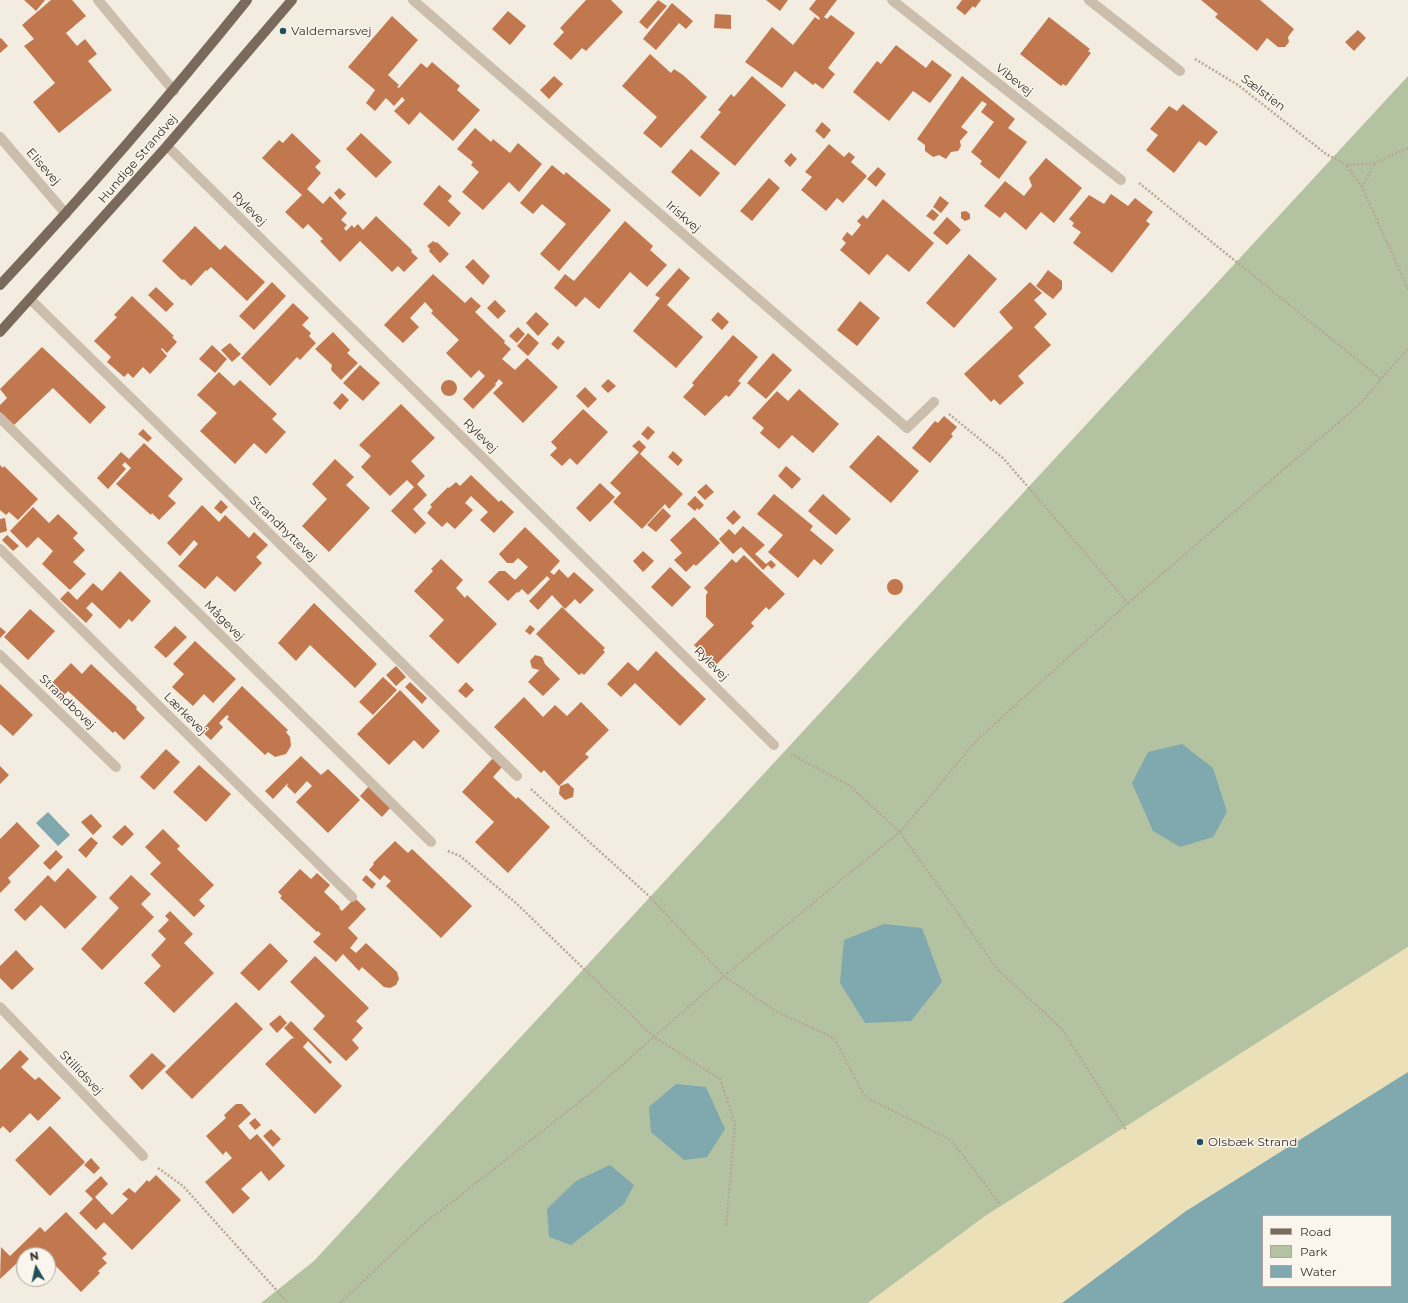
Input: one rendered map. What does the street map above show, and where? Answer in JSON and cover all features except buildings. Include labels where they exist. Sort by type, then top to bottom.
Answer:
[{"type":"main road","name":"Hundige Strandvej","points":[[0,285],[66,214],[174,91],[247,0]]},
{"type":"main road","name":"Hundige Strandvej","points":[[0,332],[31,300],[168,146],[292,0]]},
{"type":"street","points":[[98,0],[174,91]]},
{"type":"street","name":"Iriskvej","points":[[413,0],[907,428],[934,402]]},
{"type":"street","name":"Vibevej","points":[[892,0],[1121,180]]},
{"type":"street","points":[[1088,0],[1180,72]]},
{"type":"street","name":"Elisevej","points":[[0,137],[66,214]]},
{"type":"street","name":"Rylevej","points":[[168,146],[774,744]]},
{"type":"street","name":"Strandhyttevej","points":[[31,300],[517,776]]},
{"type":"street","name":"Mågevej","points":[[0,418],[431,842]]},
{"type":"street","name":"Lærkevej","points":[[0,549],[352,897]]},
{"type":"street","name":"Strandbovej","points":[[0,656],[116,767]]},
{"type":"street","name":"Stillidsvej","points":[[0,1007],[143,1156]]},
{"type":"path","name":"Sælstien","points":[[1188,55],[1238,85],[1326,154],[1347,165]]},
{"type":"path","points":[[1347,165],[1375,163],[1408,148]]},
{"type":"path","points":[[1362,187],[1375,163]]},
{"type":"path","points":[[1347,165],[1362,187],[1408,289]]},
{"type":"path","points":[[1121,180],[1140,183],[1381,379]]},
{"type":"path","points":[[340,1303],[425,1223],[582,1100],[724,976],[900,832],[977,740],[1128,604],[1360,404],[1408,348]]},
{"type":"path","points":[[934,402],[1004,459],[1128,604]]},
{"type":"path","points":[[774,744],[850,786],[900,832],[998,970],[1062,1029],[1126,1130]]},
{"type":"path","points":[[517,776],[649,896],[724,976],[777,1012],[834,1038],[865,1097],[951,1140],[1000,1204]]},
{"type":"path","points":[[431,842],[460,856],[516,903],[654,1037],[720,1079],[735,1124],[726,1227]]},
{"type":"path","points":[[143,1156],[183,1186],[288,1303]]},
{"type":"green space","points":[[1408,76],[1408,947],[984,1217],[868,1303],[261,1303],[314,1261]]},
{"type":"sand","name":"Olsbæk Strand","points":[[1408,947],[1408,1072],[1186,1211],[1062,1303],[868,1303],[984,1217]]},
{"type":"water","points":[[1182,744],[1213,768],[1227,812],[1213,837],[1180,847],[1153,831],[1132,783],[1148,752]]},
{"type":"water","points":[[48,812],[70,835],[58,846],[36,823]]},
{"type":"water","points":[[884,924],[922,928],[942,982],[911,1021],[865,1023],[840,983],[844,940]]},
{"type":"water","points":[[1408,1072],[1408,1303],[1062,1303],[1186,1211]]},
{"type":"water","points":[[676,1084],[706,1087],[725,1129],[707,1157],[684,1160],[651,1132],[649,1107]]},
{"type":"water","points":[[610,1165],[634,1185],[624,1204],[571,1245],[549,1237],[547,1209],[576,1181]]},
{"type":"place","name":"Valdemarsvej","points":[[283,31]]},
{"type":"place","name":"Olsbæk Strand","points":[[1200,1142]]}]
